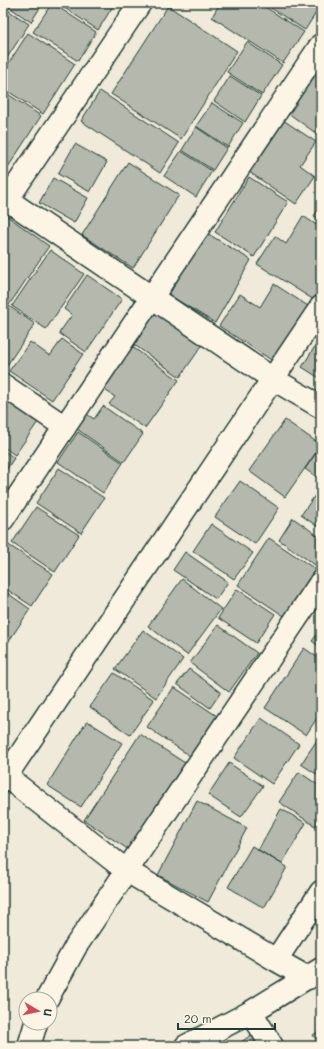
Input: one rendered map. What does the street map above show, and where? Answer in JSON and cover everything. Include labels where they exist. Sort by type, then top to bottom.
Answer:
[{"type":"street","points":[[140,3],[5,199],[273,379],[321,407]]},
{"type":"street","points":[[3,519],[321,45]]},
{"type":"street","points":[[315,973],[276,960],[127,871],[4,775],[321,307]]},
{"type":"street","points":[[3,385],[65,427]]},
{"type":"street","points":[[51,991],[76,946],[321,582]]},
{"type":"street","points":[[276,960],[321,892]]},
{"type":"street","points":[[186,1046],[251,1012],[315,973]]},
{"type":"street","points":[[251,1012],[272,1046]]},
{"type":"street","points":[[29,1046],[34,1031]]},
{"type":"building","points":[[3,3],[43,3],[31,22]]},
{"type":"building","points":[[52,3],[96,32],[78,61],[33,32]]},
{"type":"building","points":[[57,3],[115,3],[98,30]]},
{"type":"building","points":[[220,3],[259,3],[304,32],[283,63],[212,17]]},
{"type":"building","points":[[263,3],[321,3],[321,5],[305,30]]},
{"type":"building","points":[[168,6],[237,51],[181,139],[111,94]]},
{"type":"building","points":[[3,7],[29,24],[3,64]]},
{"type":"building","points":[[28,33],[75,64],[43,114],[3,88],[3,72]]},
{"type":"building","points":[[247,42],[282,65],[262,95],[227,72]]},
{"type":"building","points":[[317,65],[321,68],[321,137],[284,110]]},
{"type":"building","points":[[230,76],[261,96],[245,122],[214,101]]},
{"type":"building","points":[[3,91],[41,116],[3,175]]},
{"type":"building","points":[[100,91],[179,143],[160,173],[81,121]]},
{"type":"building","points":[[212,103],[243,123],[228,147],[196,126]]},
{"type":"building","points":[[280,118],[316,142],[300,165],[315,176],[296,204],[245,169]]},
{"type":"building","points":[[196,127],[227,148],[213,170],[182,150]]},
{"type":"building","points":[[75,144],[107,162],[90,192],[58,174]]},
{"type":"building","points":[[181,151],[212,171],[196,197],[164,176]]},
{"type":"building","points":[[128,162],[179,195],[133,268],[82,235]]},
{"type":"building","points":[[249,177],[288,202],[254,257],[215,232]]},
{"type":"building","points":[[53,178],[88,198],[74,223],[39,203]]},
{"type":"building","points":[[321,205],[321,220],[314,216]]},
{"type":"building","points":[[3,213],[49,246],[9,305],[3,301]]},
{"type":"building","points":[[303,216],[321,228],[321,288],[314,300],[257,264],[275,236],[286,244]]},
{"type":"building","points":[[205,232],[251,260],[215,323],[169,295]]},
{"type":"building","points":[[50,250],[84,274],[46,329],[12,306]]},
{"type":"building","points":[[87,275],[122,299],[86,352],[59,333],[72,315],[64,309]]},
{"type":"building","points":[[274,284],[308,306],[273,361],[219,326],[240,294],[260,307]]},
{"type":"building","points":[[3,302],[35,324],[3,371]]},
{"type":"building","points":[[156,311],[203,344],[180,377],[133,344]]},
{"type":"building","points":[[62,339],[83,354],[52,400],[9,371],[30,342],[50,356]]},
{"type":"building","points":[[319,340],[321,341],[321,379],[302,367]]},
{"type":"building","points":[[128,344],[179,380],[145,428],[109,404],[115,397],[99,386]]},
{"type":"building","points":[[3,393],[40,419],[15,455],[3,447]]},
{"type":"building","points":[[103,406],[143,434],[124,462],[74,427],[84,412],[94,419]]},
{"type":"building","points":[[285,420],[321,445],[285,497],[249,471]]},
{"type":"building","points":[[78,432],[123,463],[103,493],[58,462]]},
{"type":"building","points":[[321,446],[321,480],[305,469]]},
{"type":"building","points":[[3,450],[14,458],[3,475]]},
{"type":"building","points":[[59,468],[104,498],[81,533],[36,503]]},
{"type":"building","points":[[240,481],[279,508],[255,544],[215,517]]},
{"type":"building","points":[[321,487],[321,529],[301,515]]},
{"type":"building","points":[[36,507],[79,535],[55,572],[12,543]]},
{"type":"building","points":[[293,518],[321,538],[321,556],[315,565],[279,540]]},
{"type":"building","points":[[211,524],[253,553],[234,579],[193,551]]},
{"type":"building","points":[[269,538],[315,569],[284,616],[238,585]]},
{"type":"building","points":[[7,544],[53,574],[32,606],[3,587],[3,550]]},
{"type":"building","points":[[185,552],[228,582],[216,599],[173,570]]},
{"type":"building","points":[[182,579],[221,609],[187,655],[148,626]]},
{"type":"building","points":[[237,589],[275,614],[256,643],[218,618]]},
{"type":"building","points":[[3,590],[30,609],[3,650]]},
{"type":"building","points":[[218,625],[257,653],[229,692],[190,663]]},
{"type":"building","points":[[321,629],[321,648],[312,641]]},
{"type":"building","points":[[143,630],[183,659],[156,698],[115,669]]},
{"type":"building","points":[[304,648],[321,660],[321,712],[306,735],[265,708]]},
{"type":"building","points":[[189,669],[221,692],[210,708],[177,684]]},
{"type":"building","points":[[114,673],[154,700],[130,735],[90,707]]},
{"type":"building","points":[[174,687],[217,716],[190,756],[147,727]]},
{"type":"building","points":[[261,718],[299,744],[272,784],[234,758]]},
{"type":"building","points":[[87,721],[122,743],[81,807],[47,785]]},
{"type":"building","points":[[140,734],[185,763],[129,850],[84,820]]},
{"type":"building","points":[[321,734],[321,777],[301,764]]},
{"type":"building","points":[[229,763],[263,786],[241,817],[208,795]]},
{"type":"building","points":[[299,772],[321,787],[321,817],[315,826],[279,802]]},
{"type":"building","points":[[197,801],[247,828],[208,902],[158,875]]},
{"type":"building","points":[[281,809],[306,823],[282,864],[258,850]]},
{"type":"building","points":[[252,846],[287,867],[264,908],[228,887]]},
{"type":"building","points":[[321,1030],[321,1046],[320,1046],[313,1035]]},
{"type":"building","points":[[253,1034],[261,1046],[235,1046]]}]
